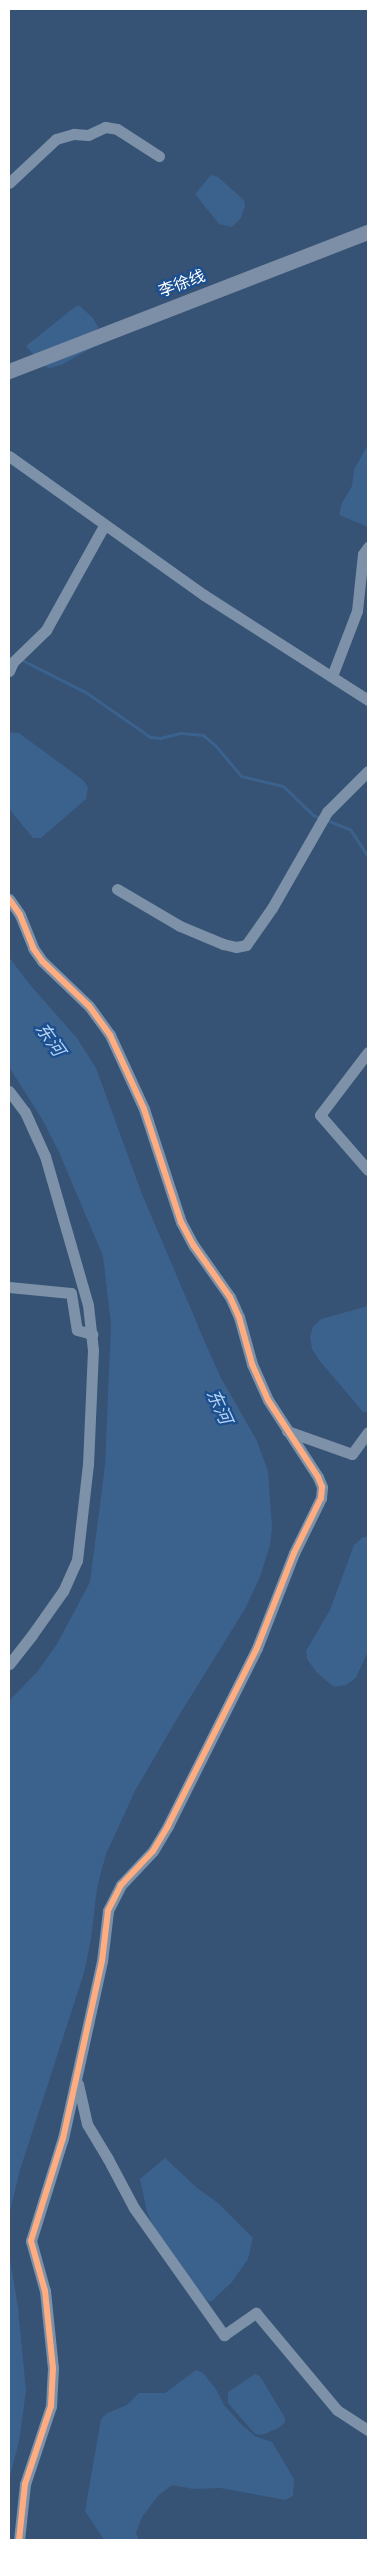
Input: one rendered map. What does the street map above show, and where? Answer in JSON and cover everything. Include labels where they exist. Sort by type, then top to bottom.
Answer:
[{"type":"main road","name":"李徐线","points":[[9,370],[368,232]]},
{"type":"street","points":[[9,183],[56,139],[74,134],[88,135],[105,127],[117,129],[159,156]]},
{"type":"street","points":[[9,456],[104,526],[204,595],[368,700]]},
{"type":"street","points":[[11,666],[46,630],[104,526]]},
{"type":"street","points":[[332,676],[357,611],[363,554],[368,547]]},
{"type":"street","points":[[118,889],[180,926],[223,944],[241,947],[252,938],[323,818],[368,771]]},
{"type":"street","points":[[9,899],[20,915],[33,948],[42,961],[89,1006],[110,1035],[144,1110],[181,1222],[194,1246],[230,1297],[259,1383],[287,1431],[321,1482],[320,1498],[294,1553],[257,1648],[168,1826],[153,1851],[121,1885],[108,1911],[102,1960],[77,2079],[54,2172],[31,2241],[46,2291],[53,2368],[51,2406],[25,2484],[19,2540]]},
{"type":"street","points":[[368,1052],[320,1115],[368,1170]]},
{"type":"street","points":[[9,1091],[26,1112],[42,1145],[88,1305],[92,1334],[88,1464],[77,1560],[63,1591],[9,1664]]},
{"type":"street","points":[[9,1287],[71,1293],[77,1330],[92,1334]]},
{"type":"street","points":[[287,1431],[352,1454],[368,1432]]},
{"type":"street","points":[[77,2079],[87,2124],[134,2208],[224,2335],[256,2313],[337,2410],[368,2430]]},
{"type":"water","points":[[211,175],[218,177],[244,200],[245,206],[241,218],[232,227],[219,224],[195,194]]},
{"type":"water","points":[[76,306],[80,306],[93,318],[98,327],[94,344],[90,349],[61,365],[50,368],[43,366],[26,346]]},
{"type":"water","points":[[368,444],[368,527],[339,515],[342,503],[352,486],[354,470]]},
{"type":"water","points":[[9,732],[19,733],[83,780],[88,787],[86,799],[41,838],[33,838],[9,809]]},
{"type":"water","name":"东河","points":[[9,957],[31,986],[77,1038],[96,1068],[142,1194],[207,1347],[221,1378],[256,1439],[268,1471],[272,1527],[270,1545],[260,1577],[245,1609],[135,1791],[106,1854],[97,1888],[91,1939],[84,1973],[20,2170],[9,2215],[9,1701],[37,1672],[57,1644],[90,1582],[105,1465],[111,1325],[103,1256],[58,1150],[42,1119],[9,1067]]},
{"type":"water","points":[[368,1306],[368,1411],[363,1412],[319,1360],[312,1349],[310,1336],[313,1327],[321,1319]]},
{"type":"water","points":[[363,1537],[368,1537],[368,1651],[356,1678],[346,1685],[334,1687],[317,1673],[307,1659],[306,1651],[330,1610],[354,1545]]},
{"type":"water","points":[[165,2158],[196,2187],[218,2203],[253,2238],[248,2259],[232,2282],[212,2301],[208,2301],[199,2292],[152,2224],[147,2212],[140,2179]]},
{"type":"water","points":[[9,2253],[18,2307],[26,2391],[19,2442],[9,2480]]},
{"type":"water","points":[[196,2370],[203,2373],[216,2389],[224,2405],[242,2425],[255,2436],[272,2442],[294,2479],[293,2496],[286,2500],[220,2488],[193,2489],[172,2485],[158,2496],[142,2517],[136,2533],[139,2540],[104,2540],[85,2511],[101,2419],[107,2413],[127,2405],[139,2393],[165,2393]]},
{"type":"water","points":[[255,2374],[260,2376],[285,2418],[285,2422],[279,2428],[262,2435],[255,2434],[228,2403],[228,2392]]},
{"type":"waterway","points":[[20,659],[87,693],[150,737],[160,738],[180,733],[203,735],[215,745],[241,776],[283,786],[313,815],[320,818]]},
{"type":"waterway","points":[[326,820],[350,829],[368,857]]},
{"type":"cycle path","points":[[9,899],[20,915],[33,948],[42,961],[89,1006],[110,1035],[144,1109],[181,1222],[194,1246],[230,1297],[239,1317],[252,1364],[268,1400],[318,1477],[322,1487],[321,1498],[294,1553],[257,1648],[168,1826],[153,1851],[121,1885],[108,1911],[102,1961],[63,2138],[31,2241],[45,2291],[53,2368],[51,2406],[25,2484],[19,2540]]}]
